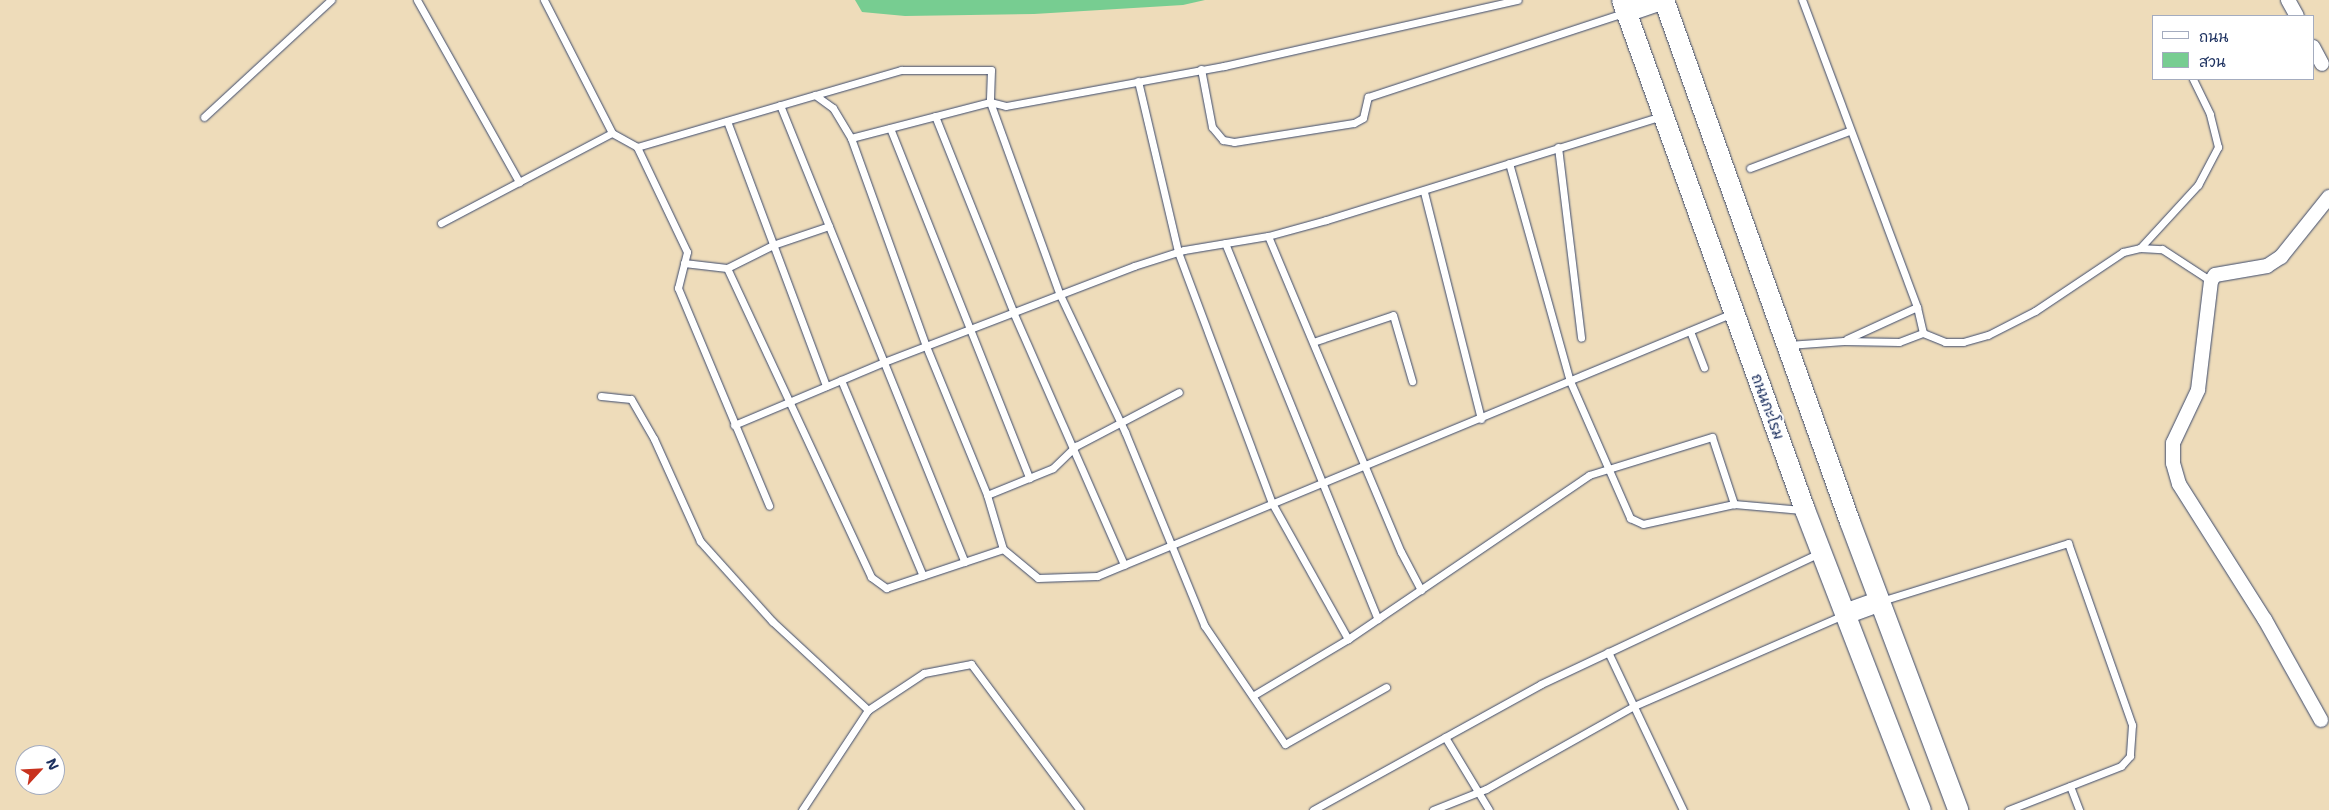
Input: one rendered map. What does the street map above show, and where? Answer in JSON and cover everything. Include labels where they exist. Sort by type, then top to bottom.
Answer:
[{"type":"main road","points":[[1624,6],[1662,0],[1880,601],[1958,810]]},
{"type":"main road","name":"ถนนกะโรม","points":[[1624,6],[1805,510],[1921,810]]},
{"type":"main road","points":[[1845,614],[1880,601]]},
{"type":"street","points":[[2288,0],[2296,15]]},
{"type":"street","points":[[2314,49],[2322,64]]},
{"type":"street","points":[[2321,720],[2265,620],[2179,484],[2173,463],[2173,443],[2198,390],[2211,281],[2215,274],[2267,266],[2281,257],[2329,197]]},
{"type":"lane","points":[[204,117],[331,0]]},
{"type":"lane","points":[[417,0],[518,182]]},
{"type":"lane","points":[[544,0],[612,133],[637,147],[687,252],[678,288],[769,506]]},
{"type":"lane","points":[[852,138],[990,102],[1006,106],[1201,69],[1518,0]]},
{"type":"lane","points":[[1802,0],[1849,131],[1917,308],[1923,333]]},
{"type":"lane","points":[[1201,69],[1212,127],[1223,140],[1234,142],[1354,123],[1363,118],[1368,97],[1624,6]]},
{"type":"lane","points":[[637,147],[901,70],[991,70],[990,102],[1060,295],[1120,422],[1204,625],[1254,695],[1285,744],[1386,686]]},
{"type":"lane","points":[[2140,248],[2198,185],[2218,147],[2210,114],[2193,80]]},
{"type":"lane","points":[[1138,81],[1178,252],[1272,503],[1348,639]]},
{"type":"lane","points":[[815,95],[834,108],[852,138],[926,346],[987,496],[1003,549],[1038,578],[1097,576],[1481,419],[1733,313]]},
{"type":"lane","points":[[780,105],[966,562]]},
{"type":"lane","points":[[935,116],[1014,314],[1071,450],[1124,565]]},
{"type":"lane","points":[[734,425],[884,362],[1014,314],[1134,266],[1178,252],[1268,236],[1424,192],[1558,147],[1662,116]]},
{"type":"lane","points":[[727,121],[826,386]]},
{"type":"lane","points":[[890,128],[968,331],[1029,478]]},
{"type":"lane","points":[[1750,168],[1849,131]]},
{"type":"lane","points":[[441,223],[612,133]]},
{"type":"lane","points":[[1558,147],[1581,338]]},
{"type":"lane","points":[[1509,163],[1570,382],[1630,518],[1643,524],[1734,504],[1805,510]]},
{"type":"lane","points":[[1424,192],[1481,419]]},
{"type":"lane","points":[[684,264],[727,268],[773,245],[829,226]]},
{"type":"lane","points":[[1268,236],[1401,552],[1421,590]]},
{"type":"lane","points":[[1225,243],[1321,484],[1378,619]]},
{"type":"lane","points":[[1923,333],[1946,342],[1963,342],[1988,335],[2035,310],[2123,252],[2140,248],[2162,249],[2211,281]]},
{"type":"lane","points":[[727,268],[872,577],[886,588],[1003,549]]},
{"type":"lane","points":[[1844,341],[1917,308]]},
{"type":"lane","points":[[1313,342],[1393,315],[1412,381]]},
{"type":"lane","points":[[1690,331],[1704,367]]},
{"type":"lane","points":[[1787,345],[1844,341],[1899,342],[1915,338],[1923,333]]},
{"type":"lane","points":[[841,380],[923,576]]},
{"type":"lane","points":[[987,496],[1053,468],[1071,450],[1179,392]]},
{"type":"lane","points":[[601,396],[631,399],[654,439],[700,541],[772,621],[868,710]]},
{"type":"lane","points":[[1254,695],[1348,639],[1421,590],[1544,502],[1589,474],[1712,437],[1734,504]]},
{"type":"lane","points":[[1880,601],[2068,543],[2132,725],[2133,741],[2130,756],[2121,766],[2008,810]]},
{"type":"lane","points":[[1313,810],[1541,684],[1821,552]]},
{"type":"lane","points":[[1433,810],[1479,792],[1634,706],[1845,614]]},
{"type":"lane","points":[[1608,652],[1683,810]]},
{"type":"lane","points":[[802,810],[868,710],[924,673],[971,664],[1080,810]]},
{"type":"lane","points":[[1445,737],[1488,810]]},
{"type":"lane","points":[[2070,786],[2079,810]]},
{"type":"green space","points":[[855,0],[1205,0],[1183,5],[1034,14],[905,16],[862,12]]}]
